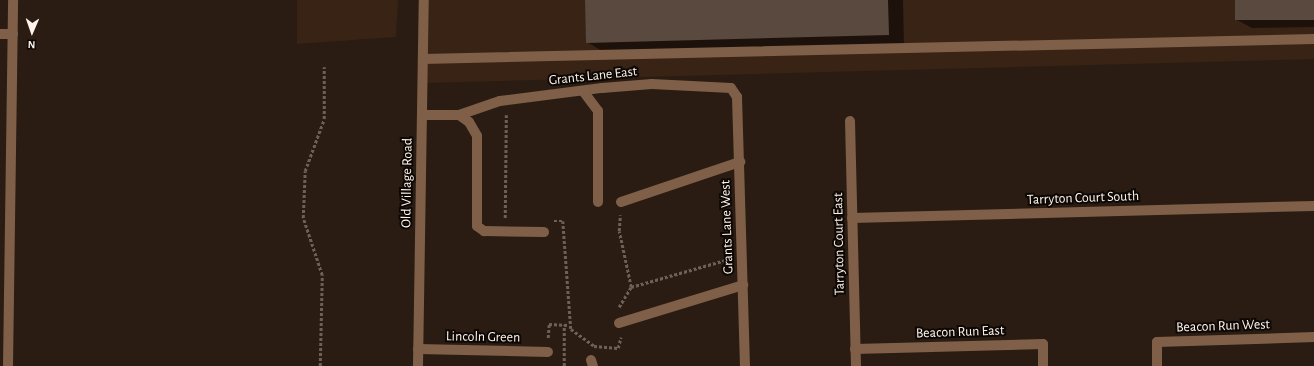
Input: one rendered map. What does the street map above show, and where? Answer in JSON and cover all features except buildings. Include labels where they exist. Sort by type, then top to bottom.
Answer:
[{"type":"street","points":[[8,366],[14,0]]},
{"type":"street","name":"Old Village Road","points":[[418,366],[424,0]]},
{"type":"street","points":[[0,34],[13,34]]},
{"type":"street","points":[[423,59],[1314,39]]},
{"type":"street","name":"Grants Lane East","points":[[422,115],[459,115],[506,100],[652,84],[732,88]]},
{"type":"street","name":"Grants Lane West","points":[[732,88],[737,97],[745,366]]},
{"type":"street","points":[[583,91],[598,111],[598,202]]},
{"type":"street","points":[[459,115],[469,122],[477,136],[477,226],[484,231],[544,232]]},
{"type":"street","name":"Tarryton Court East","points":[[850,121],[856,366]]},
{"type":"street","points":[[621,202],[740,162]]},
{"type":"street","name":"Tarryton Court South","points":[[852,218],[1314,206]]},
{"type":"street","points":[[619,323],[743,285]]},
{"type":"street","name":"Beacon Run West","points":[[1157,366],[1156,342],[1314,338]]},
{"type":"street","name":"Beacon Run East","points":[[855,349],[1043,344],[1043,366]]},
{"type":"street","name":"Lincoln Green","points":[[418,349],[548,352]]},
{"type":"path","points":[[320,366],[322,275],[303,218],[305,171],[324,119],[324,67]]},
{"type":"path","points":[[506,100],[505,220],[512,220]]},
{"type":"path","points":[[621,202],[619,231],[631,288]]},
{"type":"path","points":[[548,221],[563,221],[562,234],[568,253],[568,325],[574,333],[594,346],[618,348],[622,332],[616,312],[631,288],[742,255]]},
{"type":"path","points":[[548,352],[548,324],[568,325]]},
{"type":"path","points":[[564,324],[564,366]]},
{"type":"shaded area","points":[[297,0],[398,0],[396,37],[297,44]]},
{"type":"shaded area","points":[[424,0],[1314,0],[1314,59],[423,83]]}]
